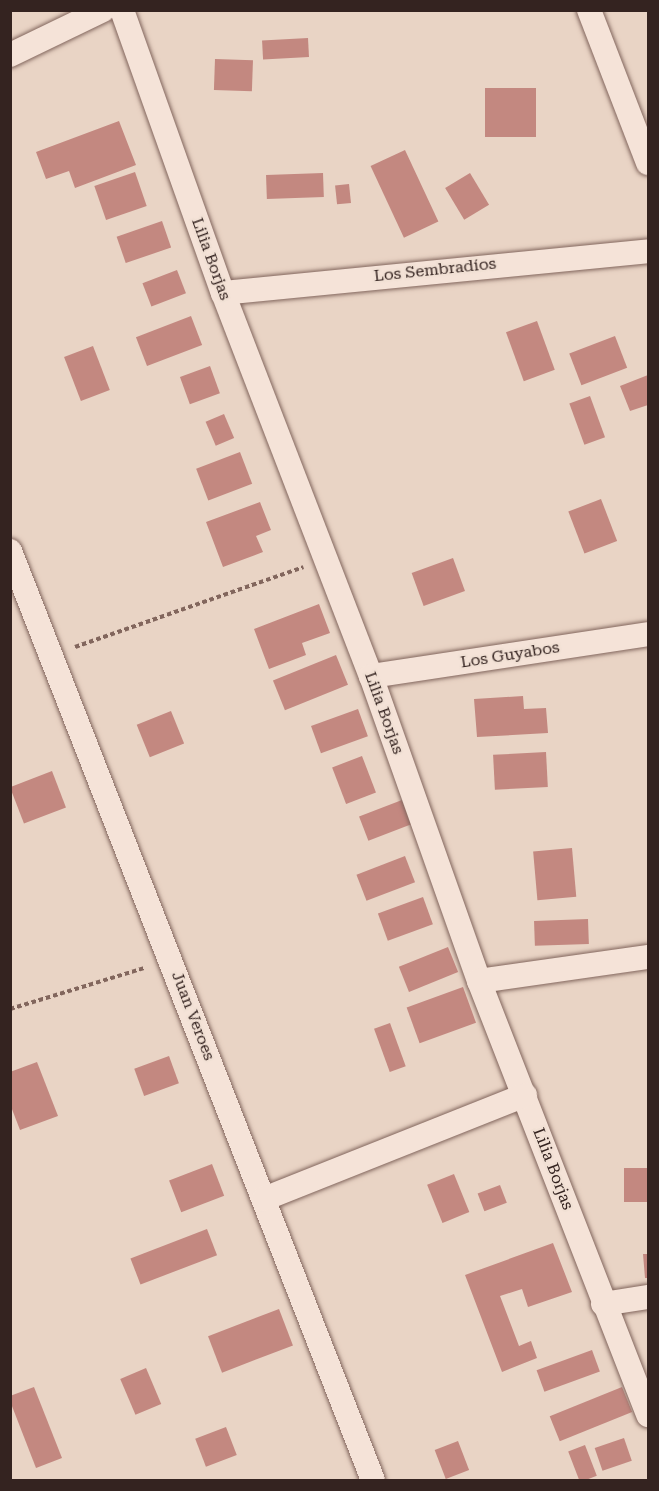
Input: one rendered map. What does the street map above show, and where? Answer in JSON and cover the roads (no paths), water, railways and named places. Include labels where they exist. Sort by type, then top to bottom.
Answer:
[{"type":"street","points":[[10,55],[103,10]]},
{"type":"street","name":"Lilia Borjas","points":[[122,10],[223,293],[323,560],[371,676],[479,981],[648,1416]]},
{"type":"street","points":[[589,10],[648,163]]},
{"type":"street","name":"Los Sembradíos","points":[[223,293],[648,251]]},
{"type":"street","name":"Juan Veroes","points":[[10,551],[53,654],[373,1480]]},
{"type":"street","name":"Los Guyabos","points":[[371,676],[648,634]]},
{"type":"street","points":[[479,981],[648,957]]},
{"type":"street","points":[[264,1198],[525,1095]]},
{"type":"street","points":[[603,1304],[648,1297]]}]
